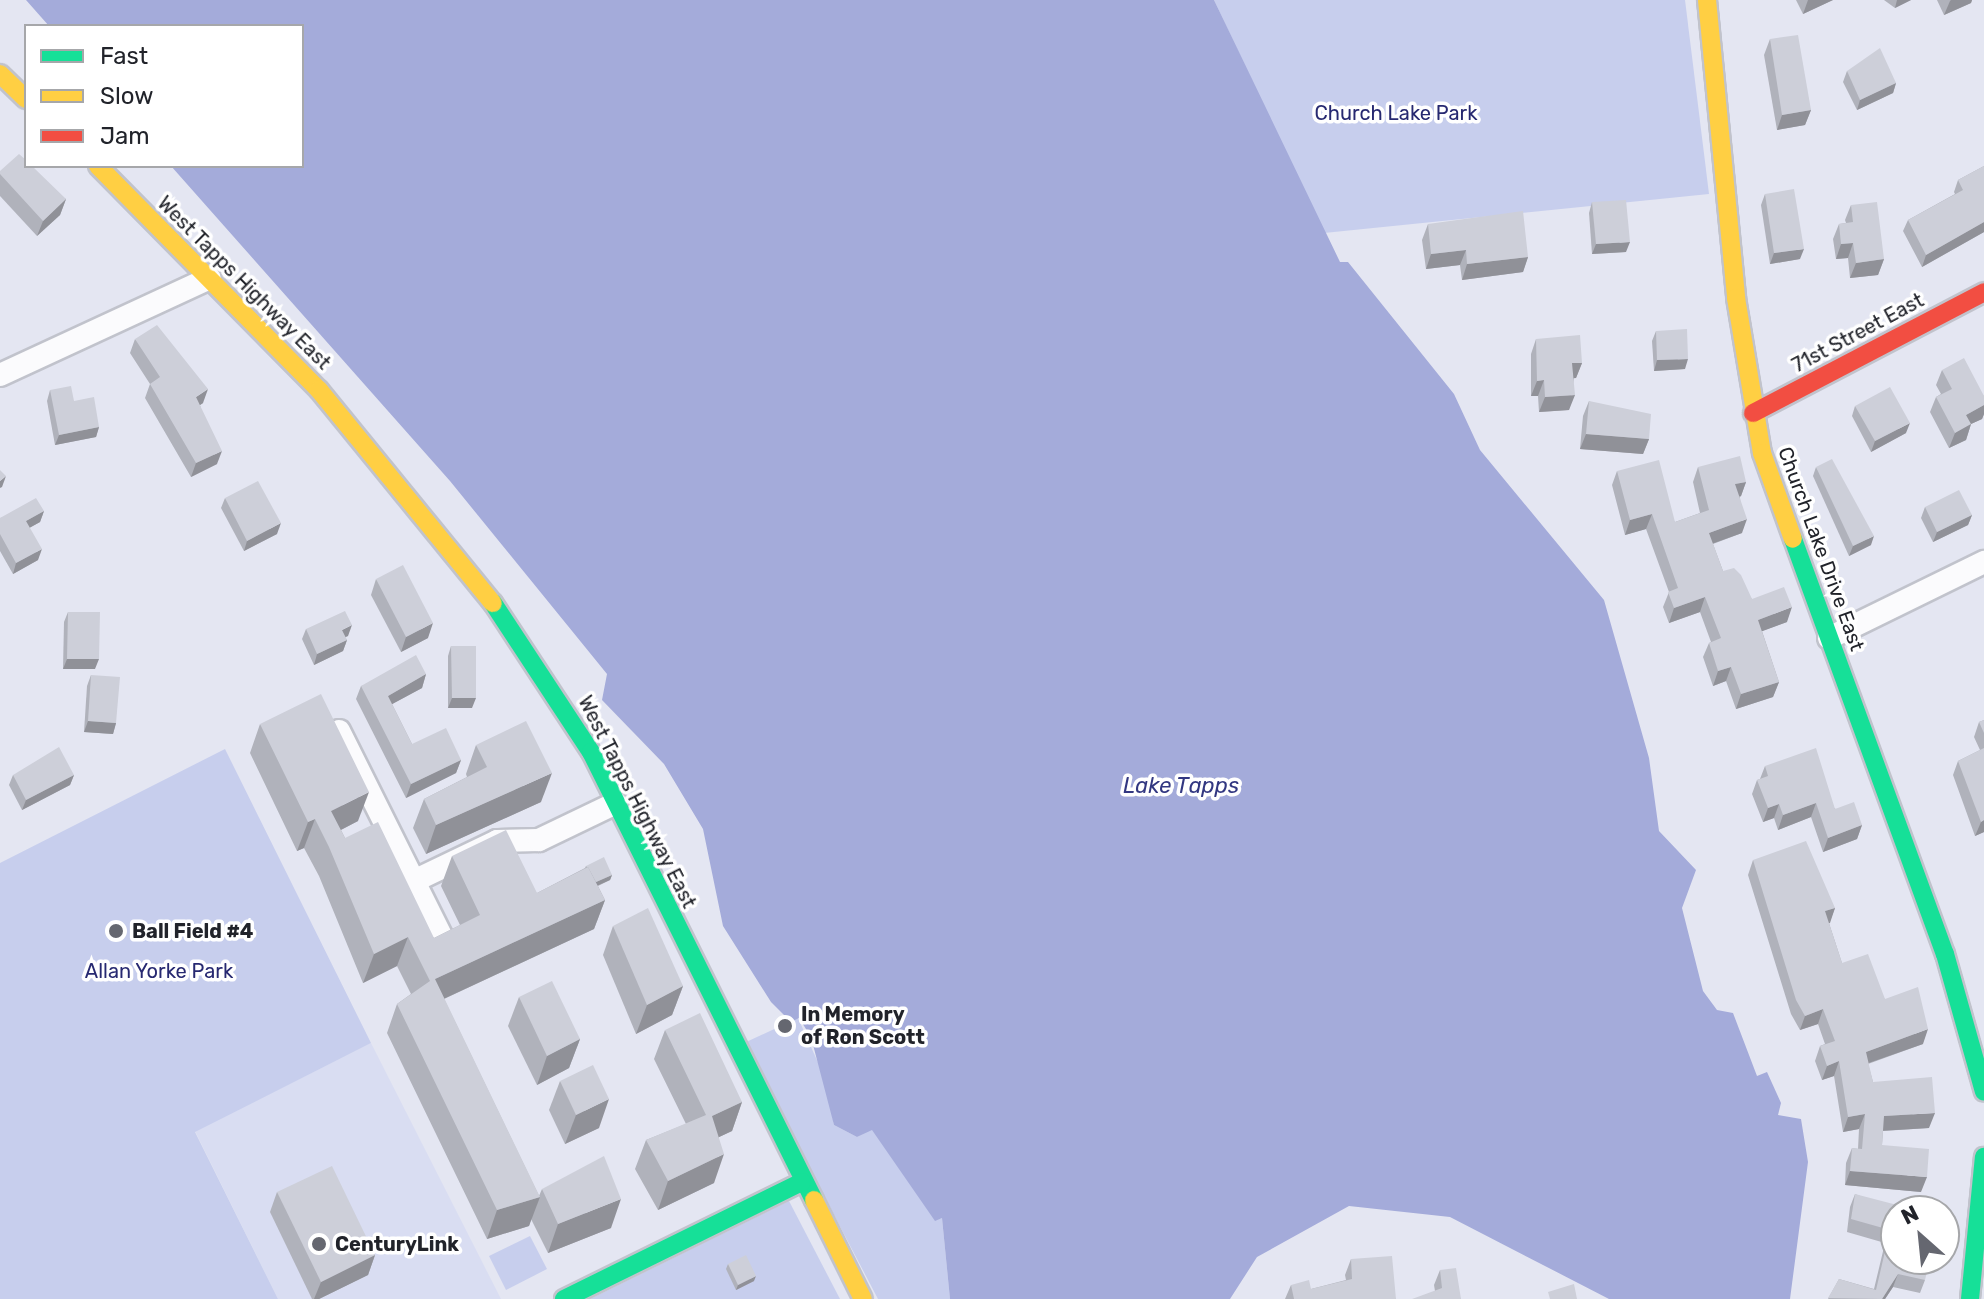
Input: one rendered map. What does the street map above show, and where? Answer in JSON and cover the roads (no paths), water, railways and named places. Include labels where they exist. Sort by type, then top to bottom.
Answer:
[{"type":"street","name":"Church Lake Drive East","points":[[1707,0],[1753,413],[1829,638],[1954,980],[1984,1092]]},
{"type":"street","points":[[0,74],[24,97]]},
{"type":"street","name":"West Tapps Highway East","points":[[100,168],[319,390],[483,585],[553,686],[616,803],[802,1182],[863,1299]]},
{"type":"street","points":[[0,375],[210,278]]},
{"type":"street","name":"71st Street East","points":[[1753,413],[1984,292]]},
{"type":"street","points":[[1829,638],[1984,562]]},
{"type":"street","points":[[339,731],[444,942]]},
{"type":"street","points":[[414,881],[497,841],[539,840],[616,803]]},
{"type":"street","points":[[1970,1299],[1984,1157]]},
{"type":"street","points":[[564,1299],[802,1182]]},
{"type":"water","name":"Lake Tapps","points":[[26,0],[1214,0],[1340,262],[1348,262],[1454,394],[1480,450],[1604,600],[1649,758],[1659,831],[1696,870],[1682,908],[1703,991],[1717,1010],[1733,1013],[1757,1076],[1767,1072],[1781,1103],[1778,1115],[1801,1119],[1808,1162],[1790,1299],[1609,1299],[1450,1217],[1349,1206],[1257,1257],[1230,1299],[950,1299],[942,1218],[935,1221],[872,1130],[857,1137],[834,1125],[811,1037],[799,1018],[791,1022],[771,1002],[723,926],[703,829],[664,764],[602,700],[607,674],[450,481],[173,168],[304,168],[304,24],[47,24]]},
{"type":"place","name":"Ball Field #4","points":[[116,931]]},
{"type":"place","name":"In Memory of Ron Scott","points":[[785,1026]]},
{"type":"place","name":"CenturyLink","points":[[319,1244]]},
{"type":"park label","name":"Church Lake Park","points":[[1396,113]]},
{"type":"park label","name":"Allan Yorke Park","points":[[159,971]]}]
